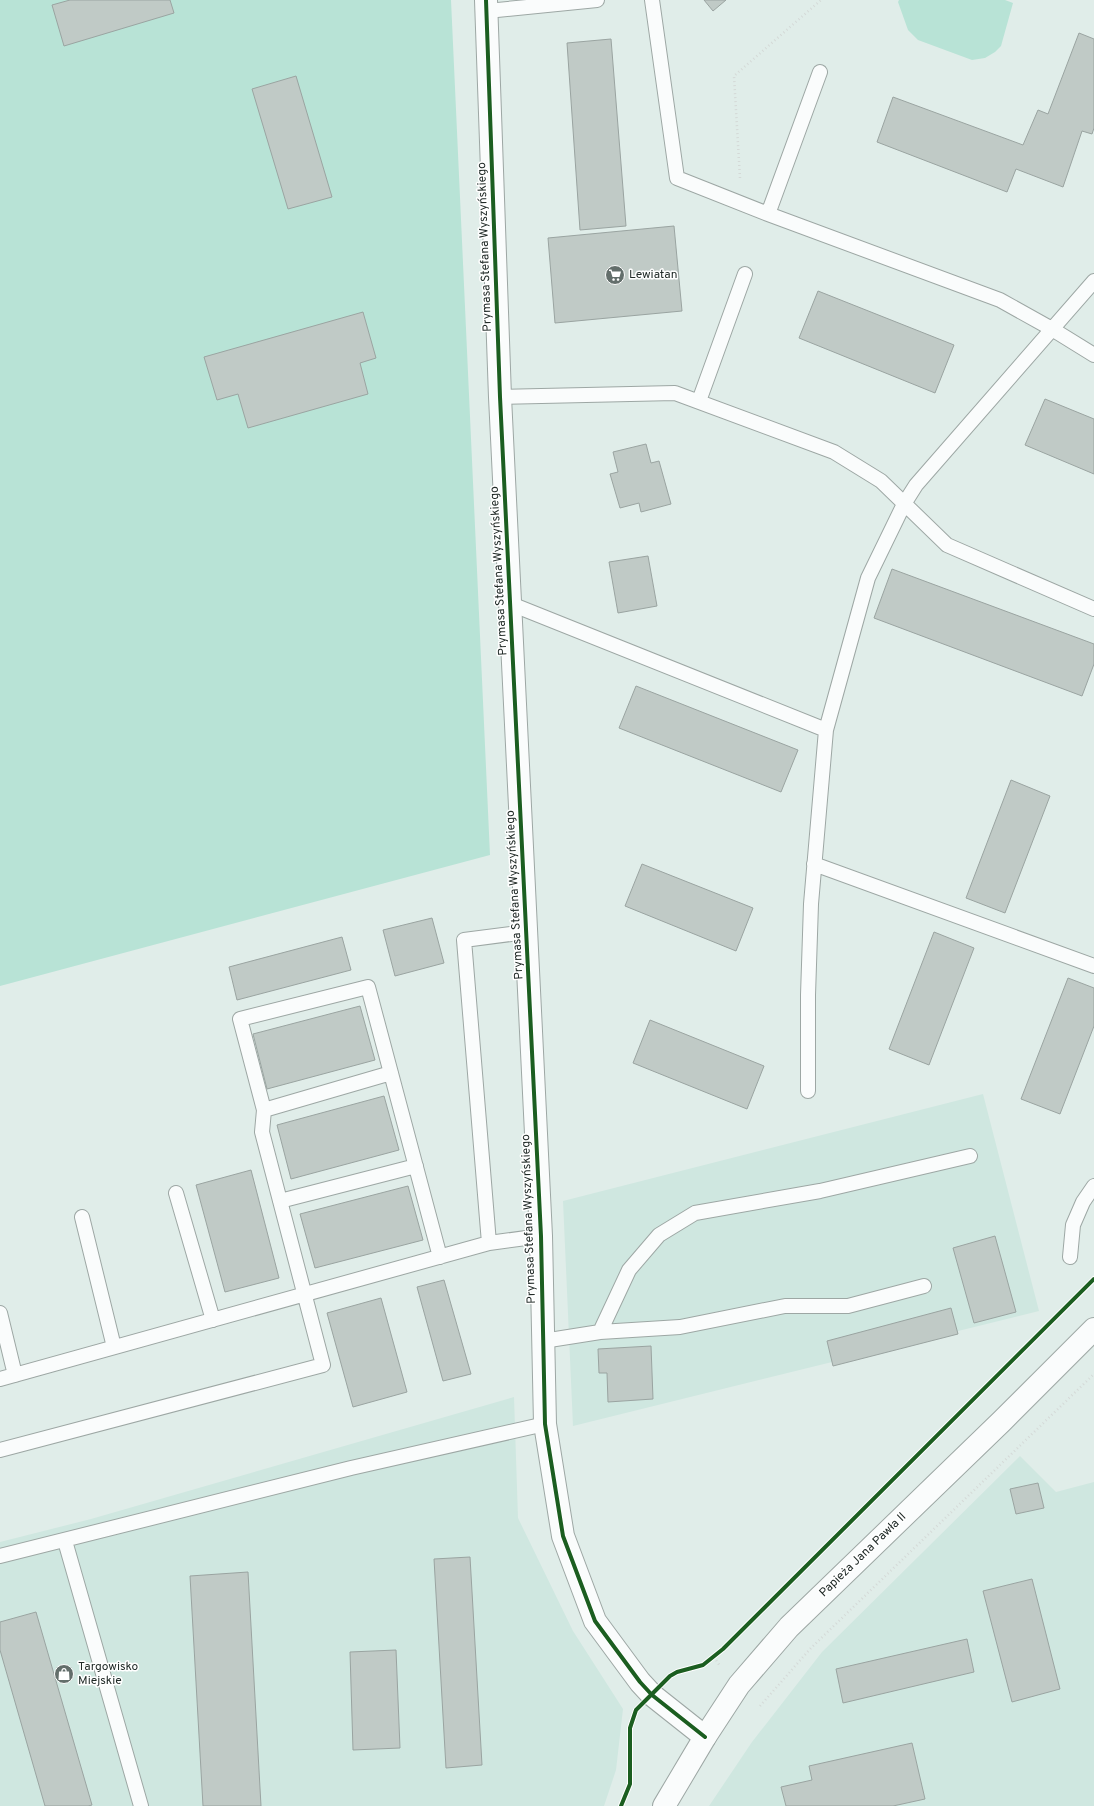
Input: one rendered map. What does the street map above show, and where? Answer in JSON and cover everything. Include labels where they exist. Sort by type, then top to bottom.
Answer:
[{"type":"street","name":"Prymasa Stefana Wyszyńskiego","points":[[486,6],[500,397],[541,1236],[545,1424],[562,1536],[595,1621],[640,1682],[652,1695],[705,1737]]},
{"type":"street","name":"Papieża Jana Pawła II","points":[[664,1806],[705,1737],[739,1685],[789,1627],[1094,1329]]},
{"type":"lane","points":[[486,6],[597,0]]},
{"type":"lane","points":[[652,0],[677,178],[741,204],[1000,300],[1052,329],[1094,355]]},
{"type":"lane","points":[[768,214],[820,72]]},
{"type":"lane","points":[[699,401],[745,274]]},
{"type":"lane","points":[[808,1091],[808,995],[811,904],[826,730],[868,578],[904,504],[916,485],[1094,281]]},
{"type":"lane","points":[[500,397],[675,393],[699,401],[834,452],[881,481],[947,545],[1094,609]]},
{"type":"lane","points":[[511,604],[826,730]]},
{"type":"lane","points":[[814,864],[1094,966]]},
{"type":"lane","points":[[489,1243],[464,940],[526,932]]},
{"type":"lane","points":[[0,1450],[324,1365],[262,1132],[264,1110],[240,1019],[368,987],[440,1257]]},
{"type":"lane","points":[[264,1110],[391,1073]]},
{"type":"lane","points":[[600,1332],[629,1270],[659,1235],[695,1213],[820,1191],[970,1156]]},
{"type":"lane","points":[[280,1201],[416,1166]]},
{"type":"lane","points":[[1070,1257],[1073,1225],[1083,1202],[1094,1186]]},
{"type":"lane","points":[[176,1193],[213,1320]]},
{"type":"lane","points":[[82,1217],[114,1347]]},
{"type":"lane","points":[[0,1379],[489,1243],[541,1236]]},
{"type":"lane","points":[[543,1341],[600,1332],[680,1327],[784,1306],[848,1306],[924,1286]]},
{"type":"lane","points":[[0,1313],[15,1375]]},
{"type":"lane","points":[[0,1556],[65,1541],[351,1468],[545,1424]]},
{"type":"lane","points":[[65,1541],[141,1806]]},
{"type":"path","points":[[741,204],[734,76],[821,0]]},
{"type":"path","points":[[758,1710],[811,1648],[1094,1374]]},
{"type":"shaded area","points":[[983,1094],[1039,1311],[573,1426],[563,1201]]},
{"type":"shaded area","points":[[514,1397],[518,1518],[573,1631],[623,1709],[616,1770],[604,1806],[0,1806],[0,1542],[91,1519]]},
{"type":"shaded area","points":[[1020,1456],[1056,1492],[1094,1482],[1094,1806],[709,1806],[752,1742],[822,1652]]},
{"type":"green space","points":[[0,0],[451,0],[490,855],[0,986]]},
{"type":"green space","points":[[899,0],[1005,0],[1013,3],[1001,46],[985,58],[972,60],[918,40],[908,30],[898,2]]},
{"type":"building","points":[[70,0],[170,0],[174,13],[64,46],[52,5]]},
{"type":"building","points":[[704,0],[726,0],[713,11]]},
{"type":"building","points":[[1079,33],[1094,39],[1094,128],[1092,134],[1082,131],[1063,187],[1016,169],[1007,192],[877,142],[893,97],[1023,145],[1038,110],[1048,114]]},
{"type":"building","points":[[611,39],[626,226],[580,230],[567,43]]},
{"type":"building","points":[[296,76],[332,197],[288,209],[252,89]]},
{"type":"building","name":"Lewiatan","points":[[674,226],[682,311],[555,323],[548,238]]},
{"type":"building","points":[[818,291],[954,345],[935,393],[799,338]]},
{"type":"building","points":[[363,312],[376,358],[360,363],[368,394],[248,428],[238,394],[217,400],[204,357]]},
{"type":"building","points":[[1045,399],[1094,419],[1094,474],[1025,445]]},
{"type":"building","points":[[646,444],[651,463],[659,461],[671,504],[641,512],[639,503],[620,508],[610,474],[618,472],[613,452]]},
{"type":"building","points":[[648,556],[657,606],[618,613],[609,562]]},
{"type":"building","points":[[892,569],[1094,644],[1094,664],[1082,696],[874,618]]},
{"type":"building","points":[[636,686],[798,750],[781,792],[619,728]]},
{"type":"building","points":[[1011,780],[1050,796],[1005,913],[966,898]]},
{"type":"building","points":[[642,864],[753,908],[736,951],[625,906]]},
{"type":"building","points":[[432,918],[444,963],[395,976],[383,930]]},
{"type":"building","points":[[934,932],[974,948],[929,1065],[889,1049]]},
{"type":"building","points":[[342,937],[351,970],[237,1000],[229,967]]},
{"type":"building","points":[[1068,978],[1094,988],[1094,1026],[1060,1114],[1021,1099]]},
{"type":"building","points":[[360,1006],[375,1060],[267,1089],[253,1034]]},
{"type":"building","points":[[650,1020],[764,1066],[747,1109],[633,1063]]},
{"type":"building","points":[[384,1096],[399,1150],[291,1179],[277,1125]]},
{"type":"building","points":[[251,1170],[279,1278],[225,1292],[196,1185]]},
{"type":"building","points":[[408,1186],[423,1240],[315,1268],[300,1214]]},
{"type":"building","points":[[995,1236],[1016,1312],[974,1323],[953,1248]]},
{"type":"building","points":[[444,1280],[471,1374],[443,1381],[417,1287]]},
{"type":"building","points":[[381,1298],[407,1392],[353,1407],[327,1313]]},
{"type":"building","points":[[951,1308],[958,1334],[833,1366],[827,1341]]},
{"type":"building","points":[[651,1346],[653,1399],[608,1402],[607,1373],[599,1373],[598,1349]]},
{"type":"building","points":[[1038,1483],[1044,1508],[1016,1514],[1010,1489]]},
{"type":"building","points":[[470,1557],[482,1765],[446,1768],[434,1559]]},
{"type":"building","points":[[248,1572],[261,1806],[203,1806],[190,1576]]},
{"type":"building","points":[[1032,1579],[1060,1689],[1012,1702],[983,1591]]},
{"type":"building","points":[[36,1612],[92,1805],[45,1806],[0,1650],[0,1622]]},
{"type":"building","points":[[967,1639],[974,1672],[843,1703],[836,1669]]},
{"type":"building","points":[[396,1650],[400,1748],[353,1750],[350,1652]]},
{"type":"building","points":[[912,1743],[925,1799],[893,1806],[786,1806],[781,1787],[812,1780],[809,1766]]},
{"type":"cycle path","points":[[486,0],[500,397],[541,1236],[545,1424],[563,1536],[595,1621],[640,1682],[652,1695],[705,1737]]},
{"type":"cycle path","points":[[621,1806],[630,1784],[630,1728],[636,1710],[670,1676],[677,1672],[703,1665],[723,1649],[1094,1279]]},
{"type":"place","name":"Lewiatan","points":[[615,275]]},
{"type":"place","name":"Targowisko Miejskie","points":[[64,1674]]}]
